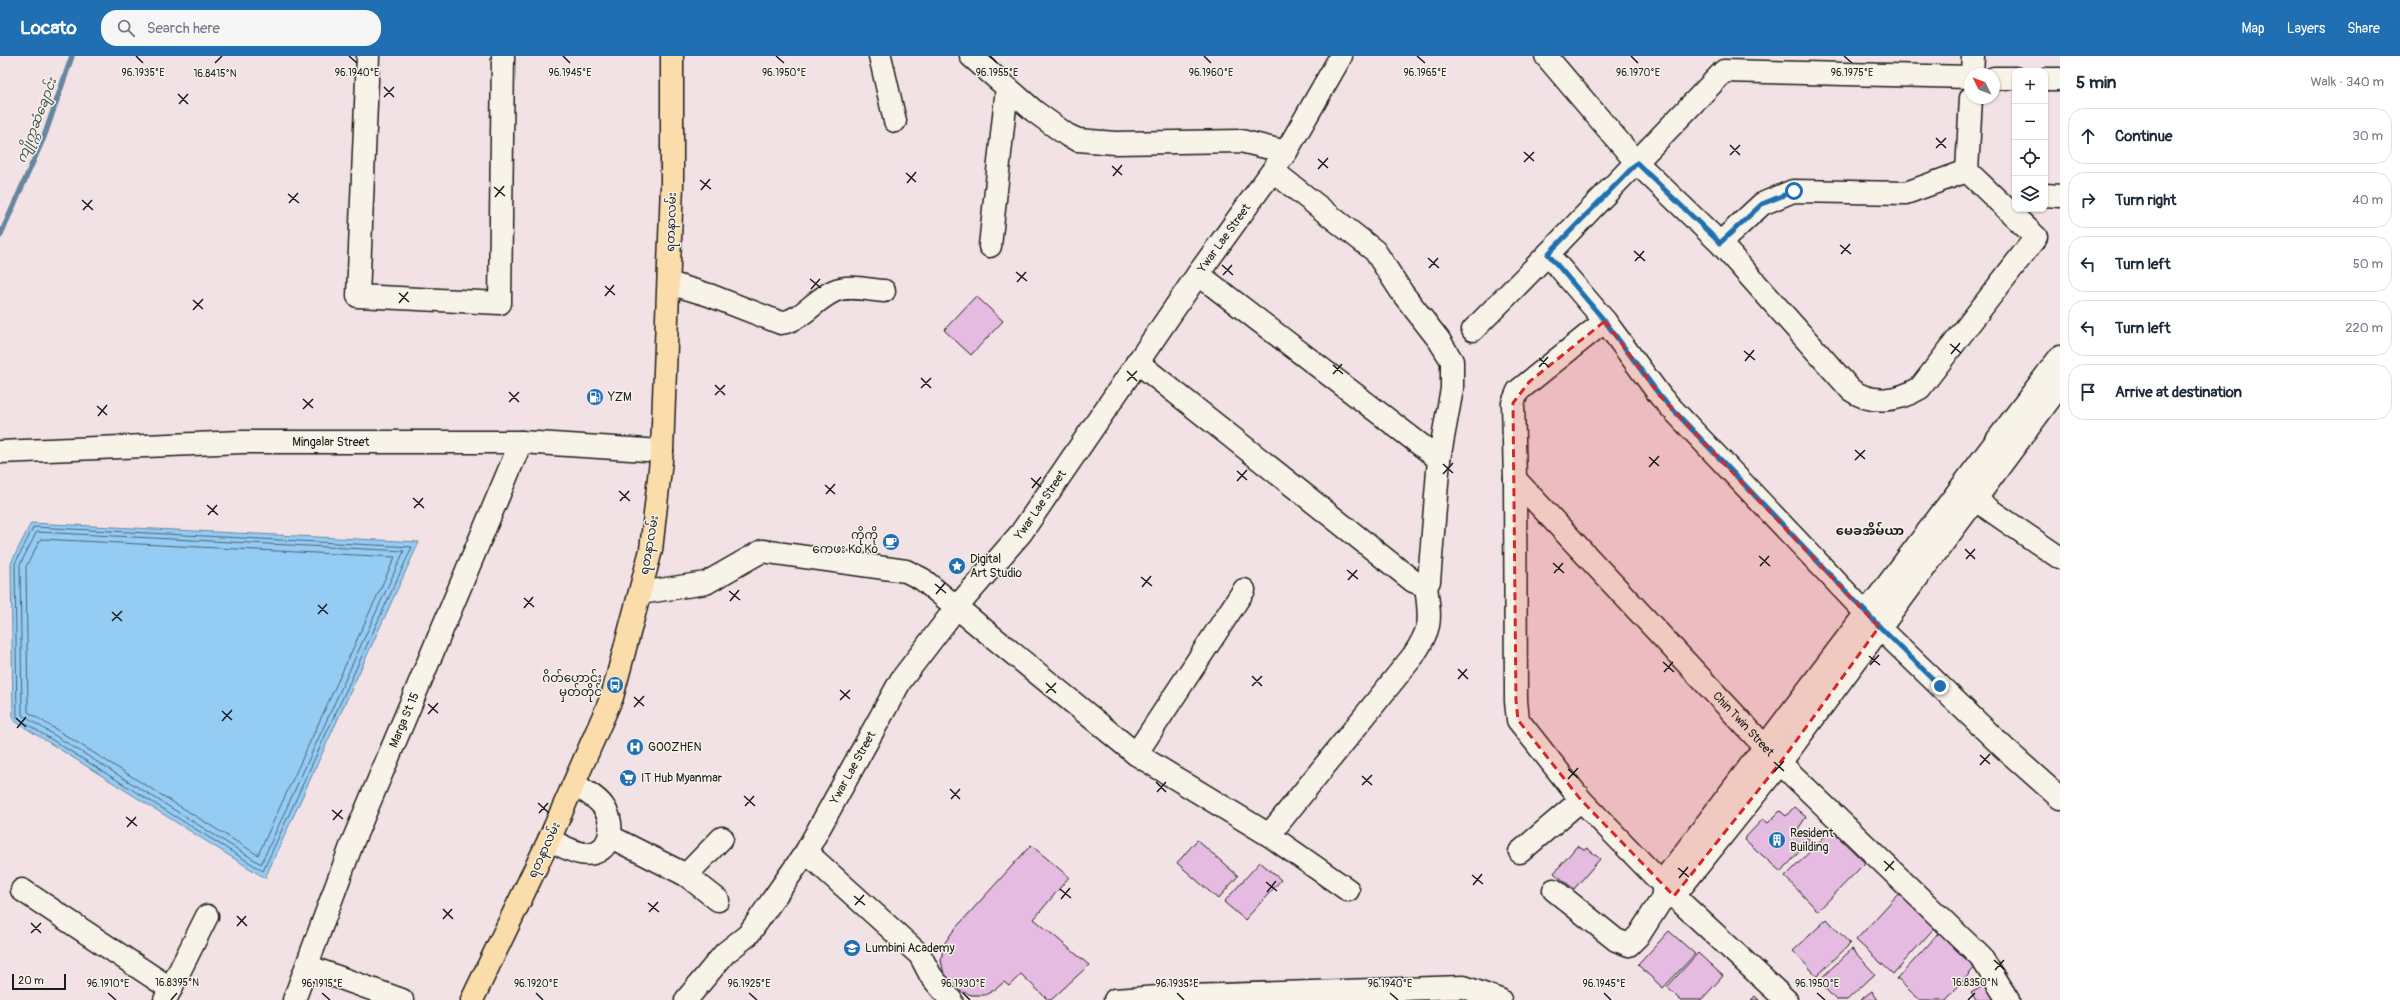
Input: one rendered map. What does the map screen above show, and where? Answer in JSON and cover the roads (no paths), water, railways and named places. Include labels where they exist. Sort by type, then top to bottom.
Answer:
[{"type":"main road","name":"ရတနာလမ်း","points":[[472,1000],[549,840],[612,697],[651,550],[662,451],[672,185],[672,56]]},
{"type":"street","points":[[368,56],[358,296],[500,303],[503,56]]},
{"type":"street","points":[[880,56],[895,121]]},
{"type":"street","points":[[971,56],[1007,88],[1067,135],[1078,140],[1115,143],[1241,141],[1286,152]]},
{"type":"street","name":"Ywar Lae Street","points":[[686,1000],[725,953],[748,935],[806,852],[901,680],[956,608],[1021,533],[1198,274],[1286,152],[1341,56]]},
{"type":"street","points":[[1546,56],[1637,163],[1720,243],[1851,390],[1864,398],[1891,399],[1910,394],[1920,388],[2036,237],[1967,170],[1971,104]]},
{"type":"street","points":[[1972,68],[1973,56]]},
{"type":"street","points":[[1473,330],[1637,163],[1724,64],[1964,77]]},
{"type":"street","points":[[2000,78],[2012,78]]},
{"type":"street","points":[[2048,79],[2060,79]]},
{"type":"street","points":[[990,246],[1007,88]]},
{"type":"street","points":[[1720,243],[1762,204],[1794,191],[1906,193],[1967,170]]},
{"type":"street","points":[[1269,835],[1413,656],[1427,635],[1429,620],[1426,586],[1429,581],[1439,459],[1452,389],[1452,361],[1439,340],[1404,294],[1375,250],[1273,171]]},
{"type":"street","points":[[1990,193],[2012,194]]},
{"type":"street","points":[[2048,195],[2060,196]]},
{"type":"street","points":[[1548,254],[1604,320],[1661,397],[1873,620],[2004,748],[2060,798]]},
{"type":"street","points":[[1198,274],[1439,459]]},
{"type":"street","points":[[669,283],[709,295],[781,323],[792,321],[804,314],[835,290],[851,288],[884,291]]},
{"type":"street","points":[[1604,320],[1518,391],[1513,403],[1515,479],[1516,701],[1518,720],[1581,800],[1667,893],[1786,1000]]},
{"type":"street","points":[[1554,890],[1616,940],[1629,945],[1639,935],[1667,893],[1780,763],[1873,620],[2060,357]]},
{"type":"street","points":[[1138,362],[1413,581],[1426,586]]},
{"type":"street","points":[[1667,893],[1670,872],[1765,747],[1974,499],[2060,385]]},
{"type":"street","name":"Mingalar Street","points":[[0,452],[242,442],[521,442],[662,451]]},
{"type":"street","name":"Marga St 15","points":[[294,1000],[356,834],[521,442]]},
{"type":"street","name":"Chin Twin Street","points":[[1515,479],[1780,763],[1981,957],[2008,1000]]},
{"type":"street","points":[[1974,499],[2060,558]]},
{"type":"street","points":[[640,593],[706,584],[762,551],[906,571],[922,579],[1136,754],[1269,835],[1348,890]]},
{"type":"street","points":[[1136,754],[1244,590]]},
{"type":"street","points":[[549,840],[581,853],[599,850],[611,837],[612,821],[603,804],[574,784]]},
{"type":"street","points":[[1520,852],[1581,800]]},
{"type":"street","points":[[611,837],[686,875],[718,900]]},
{"type":"street","points":[[686,875],[722,838]]},
{"type":"street","points":[[806,852],[920,955],[931,976],[952,1000]]},
{"type":"street","points":[[22,890],[168,995],[207,916]]},
{"type":"street","points":[[307,966],[402,1000]]},
{"type":"street","points":[[1115,1000],[1167,996],[1464,987],[1500,1000]]},
{"type":"water","points":[[31,523],[419,542],[265,878],[13,720],[11,563]]},
{"type":"waterway","name":"ကျိုက္ကဆံချောင်း","points":[[0,236],[44,137],[72,56]]},
{"type":"place","name":"YZM","points":[[595,397]]},
{"type":"place","name":"ကိုကို ကေဖး Ko Ko","points":[[891,542]]},
{"type":"place","name":"Digital Art Studio","points":[[957,566]]},
{"type":"place","name":"ဂိတ်ဟောင်း မှတ်တိုင်","points":[[615,685]]},
{"type":"place","name":"GOOZHEN","points":[[635,747]]},
{"type":"place","name":"IT Hub Myanmar","points":[[628,778]]},
{"type":"place","name":"Resident Building","points":[[1777,840]]},
{"type":"place","name":"Lumbini Academy","points":[[852,948]]},
{"type":"district","name":"မေခအိမ်ယာ","points":[[1870,530]]}]
